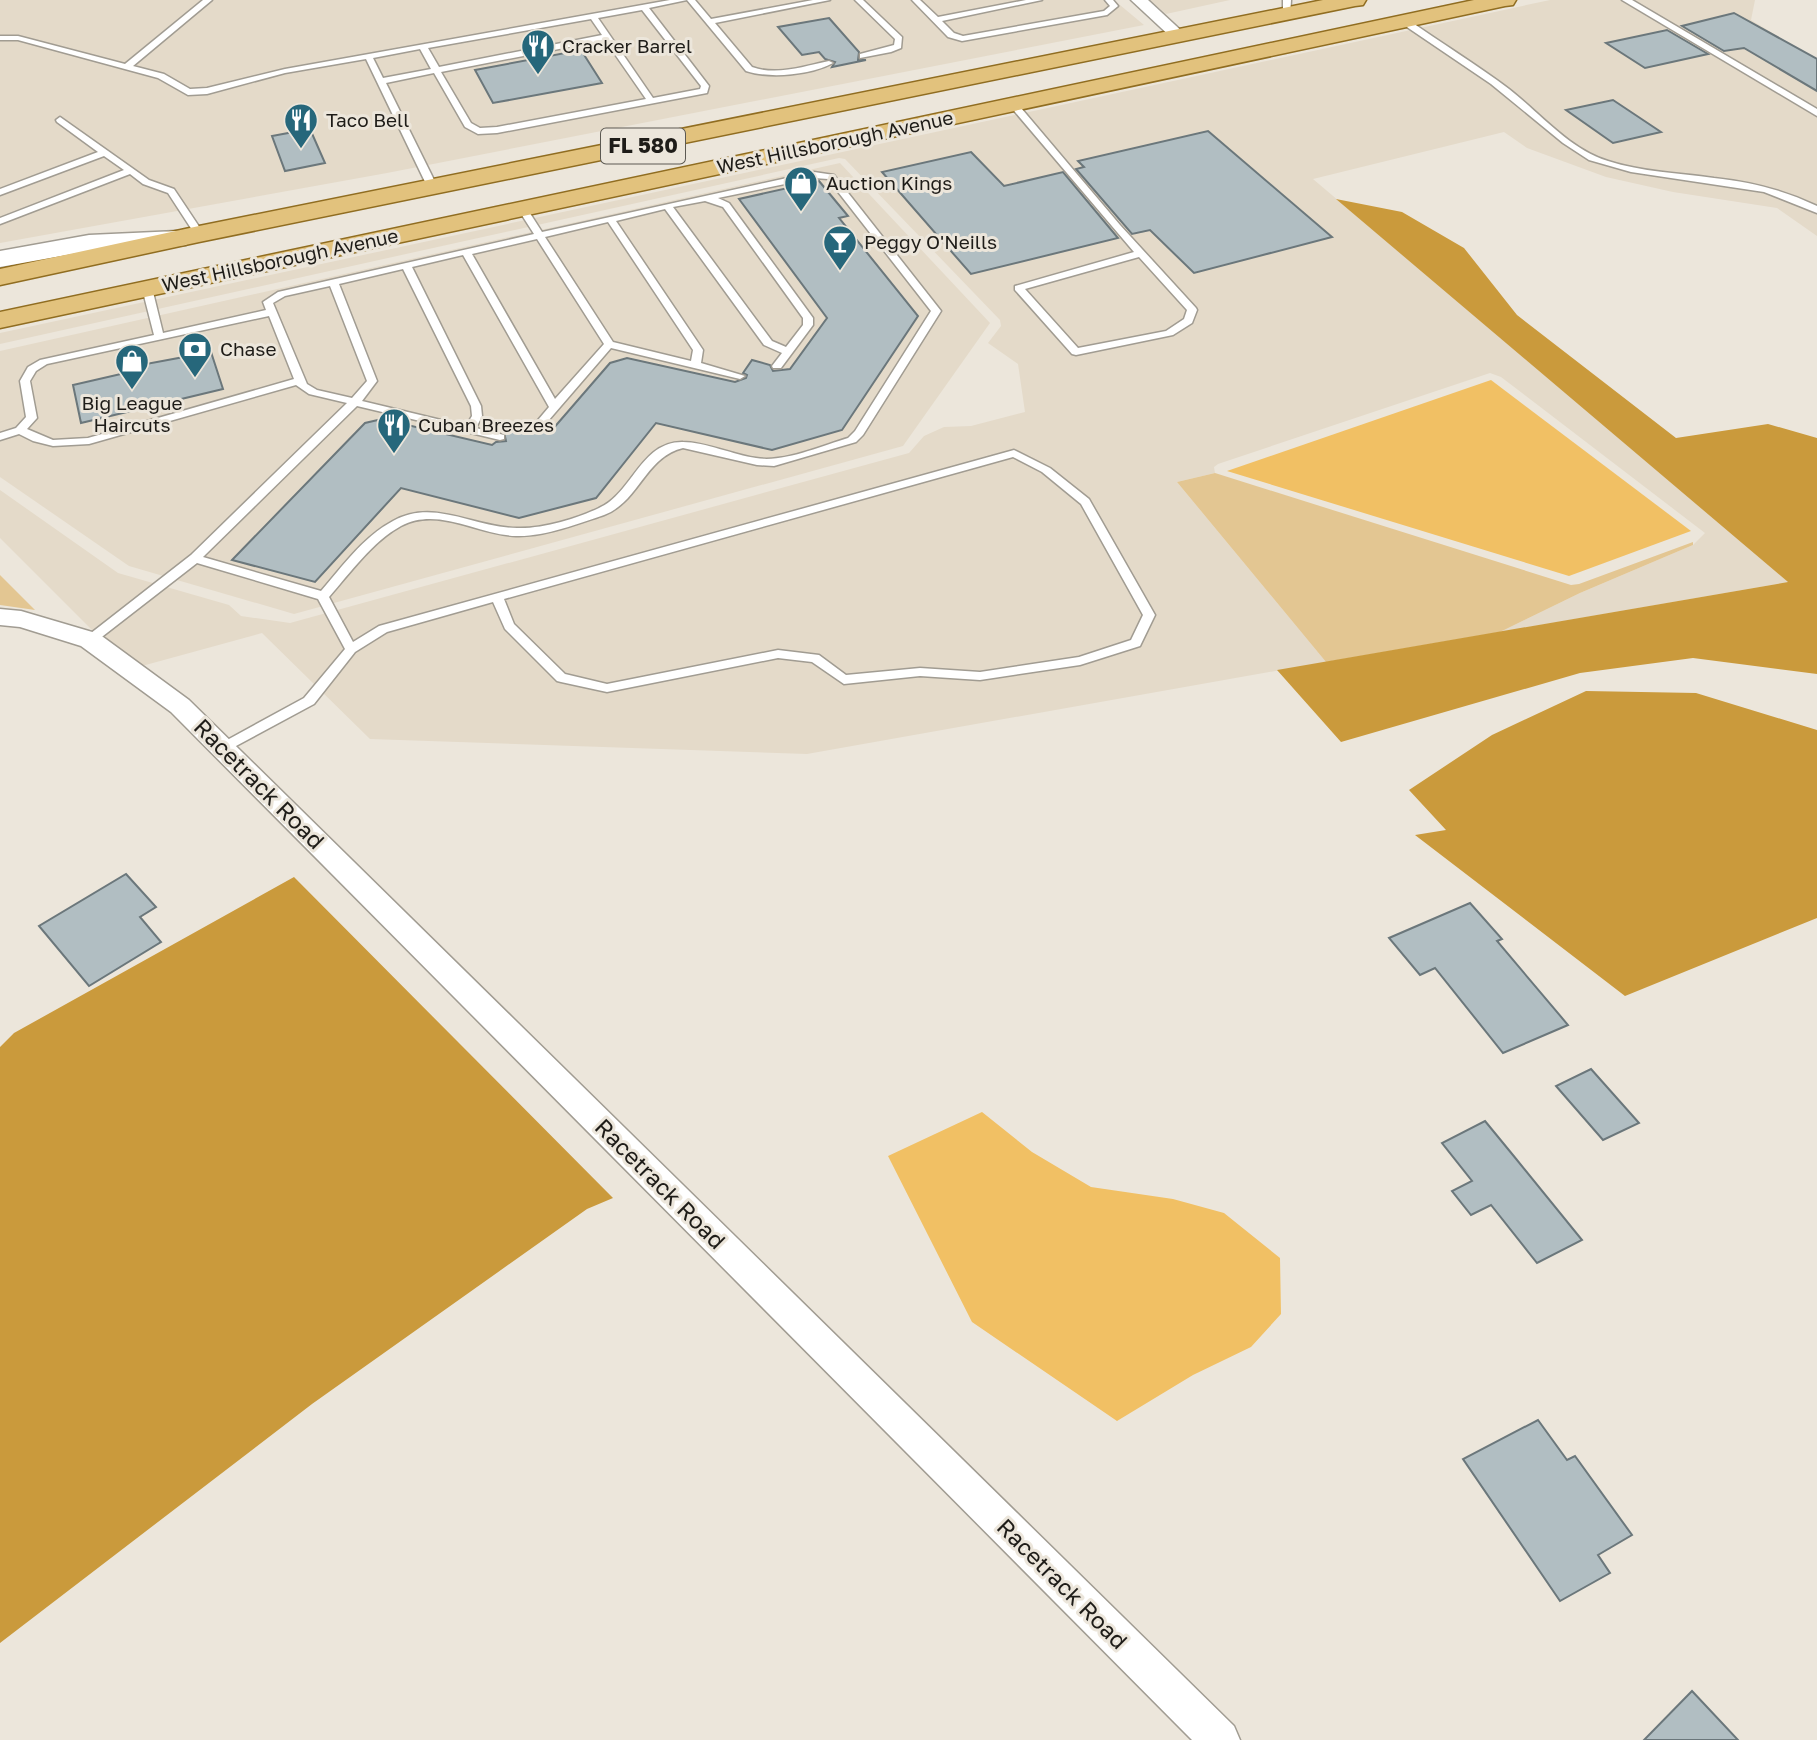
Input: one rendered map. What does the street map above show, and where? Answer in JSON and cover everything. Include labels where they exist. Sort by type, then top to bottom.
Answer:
[{"type":"main road","name":"West Hillsborough Avenue","points":[[0,277],[188,236],[1179,36],[1287,7],[1355,0]]},
{"type":"main road","points":[[1404,21],[1400,14],[1404,9],[1430,0]]},
{"type":"main road","name":"West Hillsborough Avenue","points":[[0,320],[1505,0]]},
{"type":"main road","points":[[1165,72],[1199,51],[1279,32],[1288,27],[1287,7]]},
{"type":"main road","points":[[841,140],[906,113],[1147,60],[1173,51],[1179,36]]},
{"type":"main road","points":[[523,209],[551,186],[564,180],[600,169],[803,126],[831,107]]},
{"type":"main road","points":[[0,293],[220,246],[332,209]]},
{"type":"main road","points":[[0,259],[89,243],[188,236]]},
{"type":"street","points":[[1139,0],[1179,36]]},
{"type":"street","name":"Racetrack Road","points":[[0,617],[21,619],[90,640],[180,706],[1220,1740]]},
{"type":"lane","points":[[128,66],[208,0]]},
{"type":"lane","points":[[0,38],[18,38],[128,66],[161,76],[188,92],[207,91],[285,71],[683,0]]},
{"type":"lane","points":[[691,0],[748,69],[771,74],[828,63]]},
{"type":"lane","points":[[709,22],[826,0]]},
{"type":"lane","points":[[859,0],[899,39],[898,46],[891,50],[863,56]]},
{"type":"lane","points":[[916,0],[955,38],[968,39],[1107,13],[1114,6],[1109,0]]},
{"type":"lane","points":[[936,20],[1038,0]]},
{"type":"lane","points":[[1626,0],[1817,113]]},
{"type":"lane","points":[[423,47],[468,125],[478,131],[497,130],[704,91],[705,86],[644,7]]},
{"type":"lane","points":[[593,16],[652,102]]},
{"type":"lane","points":[[1404,21],[1505,90],[1564,139],[1601,162],[1646,173],[1730,181],[1797,199],[1817,210]]},
{"type":"lane","points":[[381,81],[607,37]]},
{"type":"lane","points":[[369,57],[433,188]]},
{"type":"lane","points":[[1013,104],[1192,310],[1188,321],[1169,333],[1076,352],[1018,288],[1141,253]]},
{"type":"lane","points":[[60,120],[146,182],[172,191],[188,236]]},
{"type":"lane","points":[[5,190],[104,152]]},
{"type":"lane","points":[[58,170],[68,177]]},
{"type":"lane","points":[[3,218],[130,171]]},
{"type":"lane","points":[[323,596],[370,545],[397,523],[411,517],[438,516],[501,530],[529,531],[609,508],[654,456],[671,446],[683,445],[757,462],[774,463],[852,440],[936,311],[831,177],[814,175],[466,251],[274,297],[268,302],[302,386],[313,392],[500,437]]},
{"type":"lane","points":[[32,180],[42,187]]},
{"type":"lane","points":[[5,190],[20,196]]},
{"type":"lane","points":[[708,197],[717,198],[726,205],[808,317],[808,325],[777,366]]},
{"type":"lane","points":[[667,206],[768,343],[788,352]]},
{"type":"lane","points":[[523,209],[609,344],[740,376]]},
{"type":"lane","points":[[610,219],[698,350],[696,365]]},
{"type":"lane","points":[[466,251],[554,405]]},
{"type":"lane","points":[[406,265],[476,406],[477,416],[470,429]]},
{"type":"lane","points":[[90,640],[195,558],[367,390],[372,381],[333,282]]},
{"type":"lane","points":[[147,288],[159,336]]},
{"type":"lane","points":[[0,437],[20,430],[32,418],[25,381],[32,369],[44,362],[272,312]]},
{"type":"lane","points":[[538,426],[609,344]]},
{"type":"lane","points":[[20,430],[45,443],[60,445],[89,441],[299,381]]},
{"type":"lane","points":[[223,748],[309,701],[352,649],[383,629],[496,596],[1014,453],[1046,470],[1084,502],[1149,614],[1136,643],[1080,662],[981,676],[920,673],[844,680],[815,657],[778,654],[607,688],[561,678],[509,626],[496,596]]},
{"type":"lane","points":[[195,558],[323,596],[352,649]]},
{"type":"shaded area","points":[[0,0],[1114,0],[1144,25],[387,173],[0,243]]},
{"type":"shaded area","points":[[1150,0],[1230,0],[1166,14]]},
{"type":"shaded area","points":[[1550,0],[1755,0],[1751,20],[1812,57],[1817,74],[1817,236],[1777,208],[1673,192],[1606,177],[1527,148],[1504,132],[1313,179],[1788,582],[1500,632],[1580,593],[1693,545],[1705,533],[1501,377],[1490,373],[1218,464],[1214,467],[1215,473],[1177,482],[1326,662],[807,754],[370,739],[262,633],[131,669],[0,538],[0,490],[118,573],[229,605],[241,616],[290,623],[909,453],[924,436],[944,427],[971,426],[1025,412],[1018,364],[988,343],[1001,326],[1000,320],[845,159],[839,158],[0,344],[0,333]]},
{"type":"shaded area","points":[[840,163],[990,323],[903,446],[294,614],[129,566],[0,477],[0,351]]},
{"type":"shaded area","points":[[1336,199],[1402,212],[1464,248],[1517,315],[1676,438],[1768,424],[1817,438],[1817,674],[1693,658],[1580,673],[1341,742],[1277,670],[1788,582]]},
{"type":"shaded area","points":[[1491,380],[1691,531],[1569,576],[1227,471]]},
{"type":"shaded area","points":[[1215,473],[1571,585],[1693,542],[1693,545],[1580,593],[1500,632],[1326,662],[1177,482]]},
{"type":"shaded area","points":[[0,575],[35,610],[0,605]]},
{"type":"shaded area","points":[[1586,691],[1696,693],[1817,730],[1817,918],[1625,996],[1415,835],[1446,830],[1409,790],[1492,735]]},
{"type":"shaded area","points":[[294,877],[613,1198],[587,1209],[312,1404],[0,1643],[0,1047],[14,1033]]},
{"type":"shaded area","points":[[982,1112],[1032,1152],[1091,1187],[1173,1199],[1224,1213],[1280,1258],[1281,1314],[1251,1347],[1193,1375],[1117,1421],[972,1322],[888,1156]]},
{"type":"building","points":[[1734,13],[1817,59],[1817,91],[1744,48],[1724,51],[1682,26]]},
{"type":"building","points":[[829,18],[859,52],[858,60],[866,60],[832,67],[835,62],[825,59],[819,52],[802,55],[778,27]]},
{"type":"building","points":[[1667,30],[1708,54],[1645,68],[1606,43]]},
{"type":"building","name":"Cracker Barrel","points":[[581,50],[602,83],[493,103],[475,70]]},
{"type":"building","points":[[1613,100],[1661,132],[1613,143],[1566,110]]},
{"type":"building","points":[[310,129],[325,163],[285,171],[272,136]]},
{"type":"building","points":[[1208,131],[1332,237],[1194,273],[1150,230],[1132,234],[1076,169],[1084,167],[1078,161]]},
{"type":"building","points":[[971,152],[1004,186],[1063,172],[1118,238],[971,274],[882,172]]},
{"type":"building","points":[[819,181],[848,216],[839,218],[918,316],[842,430],[772,450],[656,423],[596,498],[519,518],[401,488],[315,582],[232,560],[365,423],[382,419],[492,445],[506,441],[504,432],[514,421],[531,425],[534,431],[552,430],[610,363],[627,358],[735,382],[746,378],[747,375],[743,373],[752,360],[770,365],[773,371],[790,369],[827,318],[739,199]]},
{"type":"building","points":[[211,352],[223,389],[81,423],[73,385],[147,368],[146,364]]},
{"type":"building","points":[[126,874],[156,907],[140,917],[161,942],[89,986],[39,926]]},
{"type":"building","points":[[1470,903],[1502,939],[1497,941],[1568,1025],[1503,1053],[1435,968],[1420,975],[1389,938]]},
{"type":"building","points":[[1591,1069],[1639,1123],[1603,1140],[1556,1086]]},
{"type":"building","points":[[1485,1121],[1582,1240],[1537,1263],[1491,1205],[1471,1215],[1452,1191],[1472,1181],[1442,1143]]},
{"type":"building","points":[[1538,1420],[1567,1460],[1575,1456],[1632,1535],[1598,1555],[1610,1573],[1560,1601],[1463,1459]]},
{"type":"building","points":[[1692,1691],[1738,1740],[1644,1740]]},
{"type":"place","name":"Cracker Barrel","points":[[538,76]]},
{"type":"place","name":"Taco Bell","points":[[301,150]]},
{"type":"place","name":"Auction Kings","points":[[801,213]]},
{"type":"place","name":"Peggy O'Neills","points":[[840,272]]},
{"type":"place","name":"Chase","points":[[195,379]]},
{"type":"place","name":"Big League Haircuts","points":[[132,391]]},
{"type":"place","name":"Cuban Breezes","points":[[394,455]]}]
